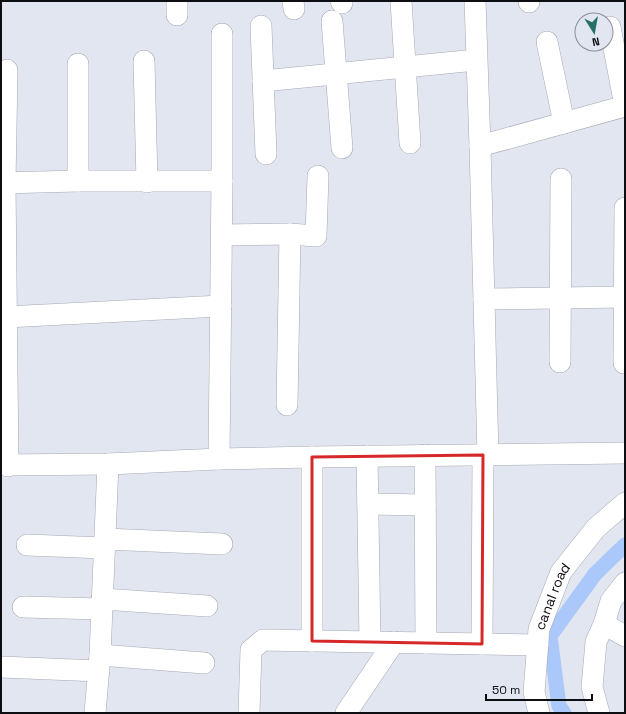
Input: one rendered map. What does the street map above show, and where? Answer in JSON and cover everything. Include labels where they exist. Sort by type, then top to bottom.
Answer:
[{"type":"street","points":[[401,1],[410,143]]},
{"type":"street","points":[[475,1],[484,299],[485,455],[482,644]]},
{"type":"street","points":[[338,8],[336,74],[342,148]]},
{"type":"street","points":[[261,26],[266,154]]},
{"type":"street","points":[[219,459],[222,235],[222,34]]},
{"type":"street","points":[[547,42],[564,123]]},
{"type":"street","points":[[480,146],[625,106],[614,48]]},
{"type":"street","points":[[263,81],[476,60]]},
{"type":"street","points":[[144,61],[147,182]]},
{"type":"street","points":[[78,64],[78,181]]},
{"type":"street","points":[[7,70],[3,183],[5,466],[312,457],[625,453]]},
{"type":"street","points":[[222,235],[290,234],[316,236],[318,176]]},
{"type":"street","points":[[560,362],[561,179]]},
{"type":"street","points":[[3,183],[78,181],[222,181]]},
{"type":"street","points":[[624,363],[625,208]]},
{"type":"street","points":[[287,405],[290,234]]},
{"type":"street","points":[[484,299],[624,296]]},
{"type":"street","points":[[5,325],[221,306]]},
{"type":"street","points":[[425,455],[426,643]]},
{"type":"street","points":[[367,456],[370,641]]},
{"type":"street","points":[[312,457],[312,640]]},
{"type":"street","points":[[99,713],[96,713],[100,663],[108,464]]},
{"type":"street","name":"canal road","points":[[538,712],[534,692],[539,629],[561,572],[596,528],[625,503]]},
{"type":"street","points":[[368,504],[425,505]]},
{"type":"street","points":[[27,545],[105,543],[222,544]]},
{"type":"street","points":[[599,713],[592,687],[596,642],[604,624],[611,601],[625,583]]},
{"type":"street","points":[[23,607],[102,604],[207,606]]},
{"type":"street","points":[[604,624],[625,636]]},
{"type":"street","points":[[249,713],[251,650],[263,640],[538,645]]},
{"type":"street","points":[[355,710],[394,642]]},
{"type":"street","points":[[1,667],[100,663],[204,663]]},
{"type":"highlighted area","points":[[483,455],[482,644],[312,641],[312,457]]},
{"type":"waterway","points":[[564,713],[559,706],[550,636],[595,574],[625,545]]}]
